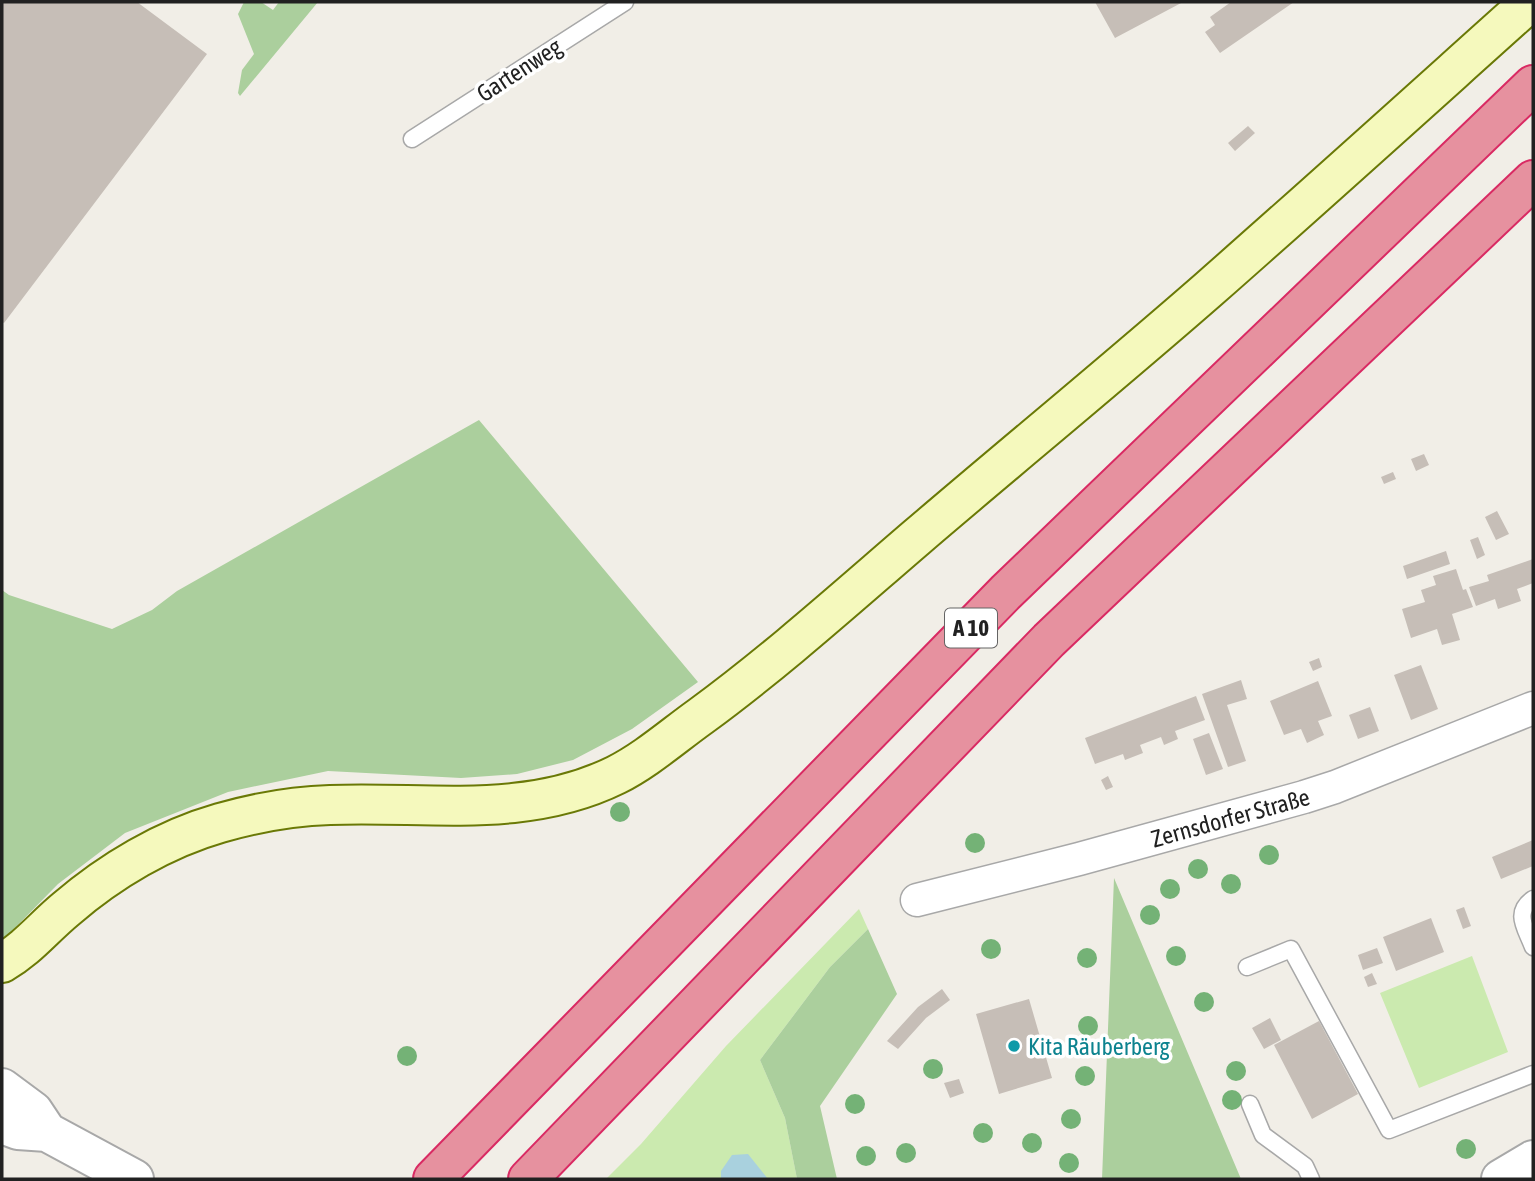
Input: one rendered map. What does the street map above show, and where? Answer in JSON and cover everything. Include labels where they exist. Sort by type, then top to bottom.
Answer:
[{"type":"highway","name":"A 10","points":[[433,1179],[1006,592],[1529,89]]},
{"type":"highway","name":"A 10","points":[[528,1179],[1049,640],[1533,180]]},
{"type":"main road","points":[[2,989],[12,957],[107,877],[171,841],[220,823],[284,810],[329,805],[460,807],[523,803],[616,775],[652,752],[720,702],[806,631],[1196,300],[1530,2]]},
{"type":"street","name":"Zernsdorfer Straße","points":[[917,900],[1304,797],[1533,708]]},
{"type":"street","points":[[2,1088],[33,1111],[47,1132]]},
{"type":"street","points":[[2,1124],[18,1130],[47,1132],[134,1179]]},
{"type":"street","points":[[1501,1179],[1533,1160]]},
{"type":"lane","name":"Gartenweg","points":[[412,139],[625,2]]},
{"type":"lane","points":[[1533,899],[1523,907],[1521,916],[1533,947]]},
{"type":"lane","points":[[1247,967],[1291,949],[1389,1130],[1533,1074]]},
{"type":"lane","points":[[1250,1104],[1263,1135],[1305,1166],[1311,1179]]},
{"type":"green space","points":[[244,2],[261,2],[273,10],[279,2],[318,2],[240,96],[238,93],[242,70],[254,54],[238,14]]},
{"type":"green space","points":[[479,420],[698,682],[632,729],[573,760],[517,774],[461,778],[328,771],[228,792],[125,833],[58,884],[2,941],[2,590],[9,595],[112,629],[152,610],[177,591]]},
{"type":"green space","points":[[1114,878],[1241,1179],[1102,1179]]},
{"type":"green space","points":[[859,909],[868,929],[830,967],[760,1060],[785,1118],[797,1179],[606,1179],[641,1144],[726,1046]]},
{"type":"green space","points":[[868,929],[897,994],[820,1106],[837,1179],[797,1179],[785,1118],[760,1060],[830,967]]},
{"type":"green space","points":[[1472,956],[1508,1052],[1419,1088],[1380,993]]},
{"type":"water","points":[[748,1154],[768,1179],[721,1179],[721,1171],[732,1155]]},
{"type":"building","points":[[2,2],[137,2],[207,54],[4,323],[2,322]]},
{"type":"building","points":[[1095,2],[1183,2],[1115,38]]},
{"type":"building","points":[[1231,2],[1294,2],[1220,53],[1205,32],[1215,25],[1210,17]]},
{"type":"building","points":[[1248,126],[1255,133],[1235,151],[1228,143]]},
{"type":"building","points":[[1424,454],[1429,465],[1416,471],[1411,459]]},
{"type":"building","points":[[1393,472],[1396,479],[1384,484],[1381,477]]},
{"type":"building","points":[[1497,511],[1509,534],[1496,540],[1485,517]]},
{"type":"building","points":[[1478,537],[1485,555],[1477,559],[1470,540]]},
{"type":"building","points":[[1446,551],[1450,564],[1407,579],[1403,566]]},
{"type":"building","points":[[1533,559],[1533,583],[1517,589],[1521,601],[1498,609],[1495,599],[1476,606],[1469,587],[1489,581],[1487,575]]},
{"type":"building","points":[[1456,569],[1463,590],[1466,589],[1473,607],[1452,614],[1460,640],[1442,645],[1437,629],[1411,638],[1402,609],[1425,602],[1421,590],[1436,585],[1433,576]]},
{"type":"building","points":[[1319,658],[1322,667],[1313,671],[1309,662]]},
{"type":"building","points":[[1421,665],[1438,709],[1411,720],[1394,675]]},
{"type":"building","points":[[1241,680],[1247,699],[1227,705],[1246,761],[1228,767],[1202,694]]},
{"type":"building","points":[[1318,681],[1332,716],[1318,721],[1324,735],[1307,743],[1301,729],[1284,735],[1270,701]]},
{"type":"building","points":[[1196,696],[1205,720],[1175,731],[1178,739],[1164,745],[1161,737],[1140,745],[1143,753],[1125,760],[1123,754],[1095,764],[1085,738]]},
{"type":"building","points":[[1370,707],[1379,731],[1358,739],[1349,715]]},
{"type":"building","points":[[1209,733],[1223,769],[1206,775],[1193,739]]},
{"type":"building","points":[[1108,776],[1113,787],[1106,790],[1101,780]]},
{"type":"building","points":[[1533,840],[1533,866],[1501,879],[1492,857]]},
{"type":"building","points":[[1464,907],[1471,926],[1463,929],[1456,910]]},
{"type":"building","points":[[1431,918],[1444,952],[1396,971],[1383,937]]},
{"type":"building","points":[[1377,948],[1383,963],[1363,970],[1358,955]]},
{"type":"building","points":[[1372,973],[1377,984],[1368,987],[1364,977]]},
{"type":"building","points":[[942,989],[950,1000],[926,1018],[898,1049],[887,1041],[918,1007]]},
{"type":"building","name":"Kita Räuberberg","points":[[1029,999],[1052,1078],[999,1094],[976,1014]]},
{"type":"building","points":[[1270,1018],[1281,1040],[1264,1049],[1252,1028]]},
{"type":"building","points":[[1319,1021],[1358,1094],[1312,1119],[1274,1045]]},
{"type":"building","points":[[959,1079],[964,1093],[950,1098],[944,1083]]},
{"type":"place","name":"Kita Räuberberg","points":[[1014,1046]]}]
